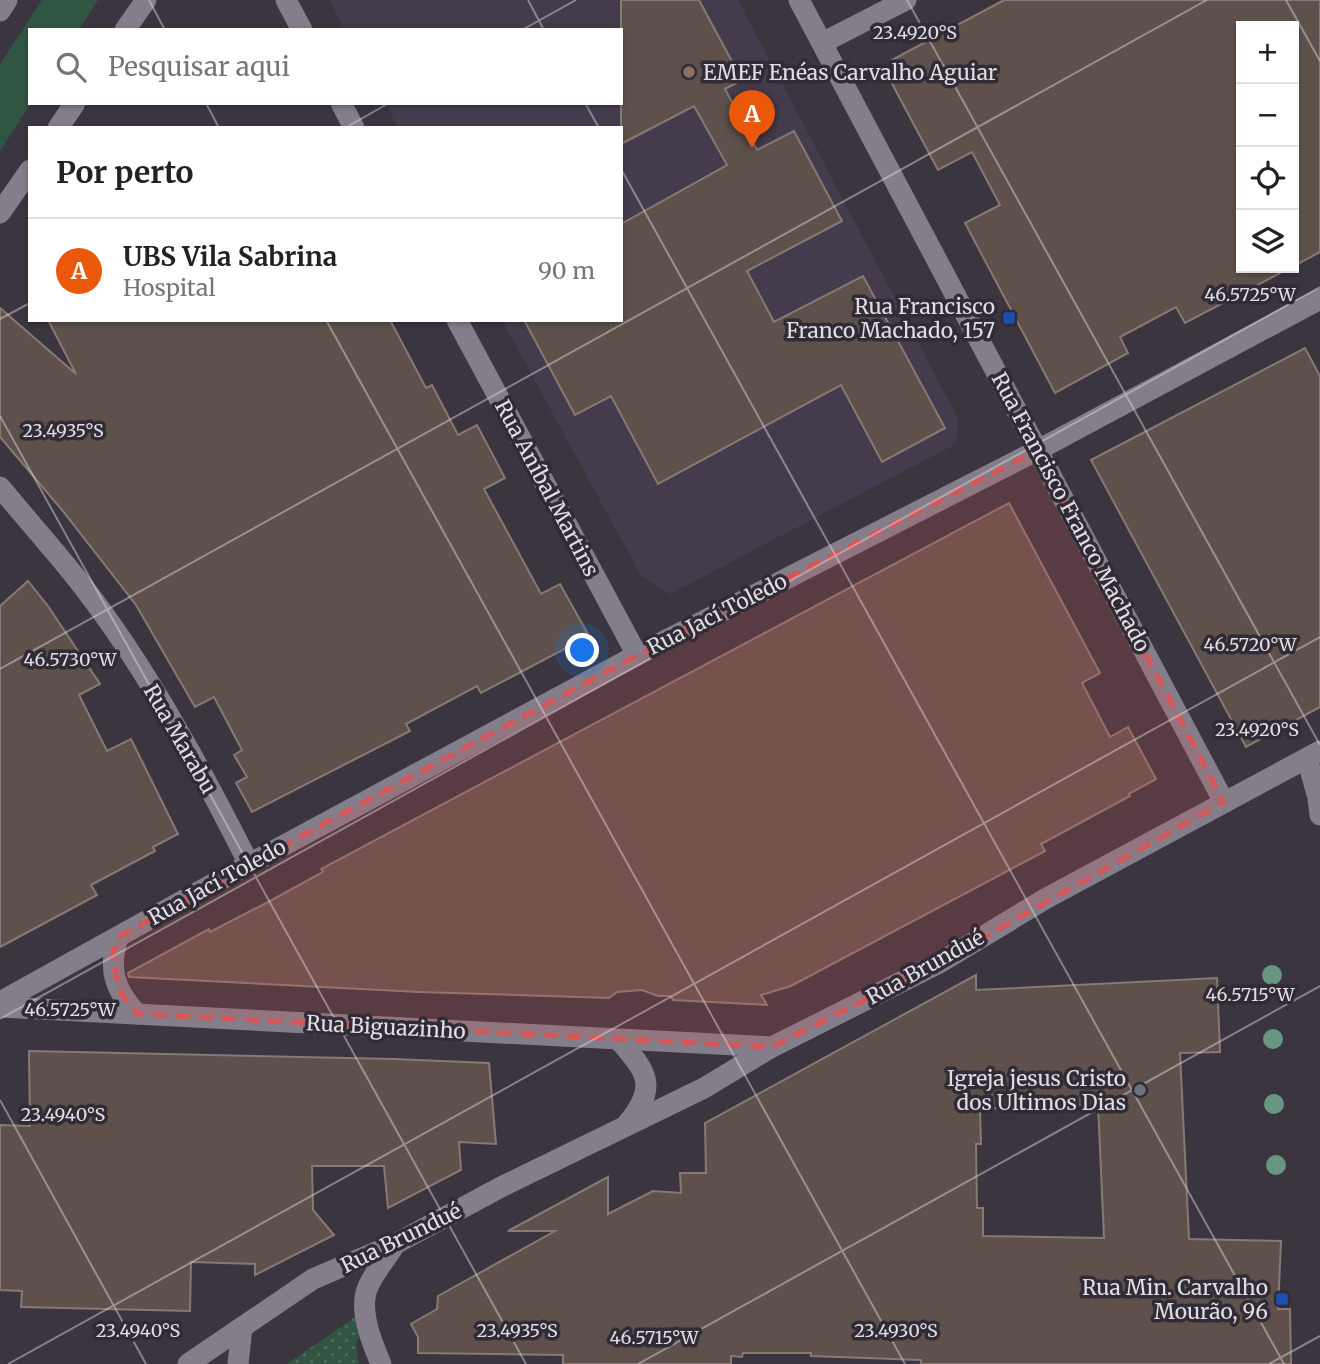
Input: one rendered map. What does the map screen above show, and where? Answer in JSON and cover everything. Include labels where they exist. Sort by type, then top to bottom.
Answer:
[{"type":"street","points":[[0,12],[7,0]]},
{"type":"street","points":[[126,28],[146,0]]},
{"type":"street","points":[[286,0],[301,28]]},
{"type":"street","name":"Rua Francisco Franco Machado","points":[[799,0],[1224,802]]},
{"type":"street","points":[[822,43],[906,0]]},
{"type":"street","points":[[59,126],[74,105]]},
{"type":"street","points":[[342,105],[353,126]]},
{"type":"street","points":[[0,213],[28,173]]},
{"type":"street","name":"Rua Jací Toledo","points":[[0,1002],[637,655],[1038,450],[1320,299]]},
{"type":"street","name":"Rua Aníbal Martins","points":[[458,322],[637,655]]},
{"type":"street","name":"Rua Marabu","points":[[0,487],[86,591],[135,662],[202,773],[249,864]]},
{"type":"street","points":[[1313,755],[1320,815]]},
{"type":"street","name":"Rua Brundué","points":[[188,1364],[313,1279],[396,1244],[503,1186],[704,1087],[772,1047],[941,962],[1045,899],[1313,755]]},
{"type":"street","points":[[118,937],[112,957],[113,971],[119,990],[137,1014]]},
{"type":"street","name":"Rua Biguazinho","points":[[0,1007],[772,1047]]},
{"type":"street","name":"Rua Brundué","points":[[620,1040],[644,1072],[647,1091],[641,1107],[624,1128]]},
{"type":"street","points":[[381,1364],[365,1317],[366,1289],[396,1244]]},
{"type":"street","points":[[238,1364],[242,1328]]},
{"type":"highlighted area","points":[[1038,450],[1224,802],[941,962],[772,1047],[137,1014],[119,990],[112,957],[118,937],[249,864],[637,655]]},
{"type":"shaded area","points":[[329,0],[738,0],[959,420],[956,444],[670,594],[641,576],[503,322],[623,322],[623,126],[397,126],[386,105],[623,105],[623,28],[344,28]]},
{"type":"green space","points":[[42,0],[98,0],[80,28],[28,28],[30,105],[0,151],[0,64]]},
{"type":"green space","points":[[367,1309],[356,1346],[359,1364],[287,1364]]},
{"type":"building","points":[[621,0],[699,0],[742,80],[725,89],[757,150],[794,131],[842,221],[747,271],[774,322],[863,276],[945,428],[882,462],[841,385],[658,484],[611,396],[575,415],[525,322],[623,322],[623,223],[727,165],[694,106],[623,143]]},
{"type":"building","points":[[1004,0],[1320,0],[1320,252],[1299,263],[1299,21],[1236,21],[1236,273],[1280,273],[1185,323],[1176,307],[1120,337],[1128,353],[1055,393],[965,223],[1000,205],[972,152],[938,170],[888,76],[892,60]]},
{"type":"building","points":[[0,308],[76,374],[49,322],[391,322],[426,388],[432,385],[458,435],[477,425],[505,478],[484,489],[541,594],[560,584],[589,636],[481,693],[477,686],[406,724],[410,731],[252,812],[236,783],[247,777],[234,755],[242,750],[214,697],[195,707],[136,605],[62,510],[0,437]]},
{"type":"building","points":[[1305,348],[1320,376],[1320,707],[1246,747],[1091,460]]},
{"type":"building","points":[[1009,503],[1100,673],[1082,683],[1110,737],[1128,727],[1156,779],[1041,844],[1045,851],[791,986],[761,995],[767,1005],[673,1000],[671,996],[658,996],[642,990],[617,992],[609,998],[419,992],[129,977],[128,973],[209,929],[210,932],[270,901],[323,872],[321,869]]},
{"type":"building","points":[[28,581],[100,684],[79,695],[107,751],[131,739],[178,834],[153,847],[155,851],[91,885],[97,895],[0,947],[0,606]]},
{"type":"building","points":[[976,975],[976,990],[1217,978],[1220,1052],[1180,1053],[1189,1239],[1281,1241],[1278,1309],[1290,1309],[1291,1364],[921,1364],[921,1360],[811,1356],[811,1353],[743,1353],[742,1357],[731,1356],[731,1364],[563,1364],[563,1355],[418,1353],[418,1337],[411,1324],[437,1309],[438,1296],[555,1231],[508,1231],[608,1177],[608,1214],[653,1191],[681,1193],[680,1173],[706,1173],[705,1123]],"holes":[[[1098,1104],[1104,1238],[983,1236],[983,1208],[977,1208],[976,1144],[981,1144],[980,1109]]]},
{"type":"building","points":[[29,1051],[489,1063],[496,1144],[459,1142],[461,1170],[388,1208],[384,1166],[312,1166],[313,1210],[334,1235],[255,1275],[255,1264],[191,1262],[190,1311],[21,1307],[22,1291],[0,1290],[0,1125],[30,1126]]},
{"type":"place","name":"EMEF Enéas Carvalho Aguiar","points":[[689,72]]},
{"type":"place","name":"UBS Vila Sabrina","points":[[752,148]]},
{"type":"place","name":"Rua Francisco Franco Machado, 157","points":[[1009,318]]},
{"type":"place","name":"Igreja jesus Cristo dos Ultimos Dias","points":[[1140,1090]]},
{"type":"place","name":"Rua Min. Carvalho Mourão, 96","points":[[1282,1299]]}]
